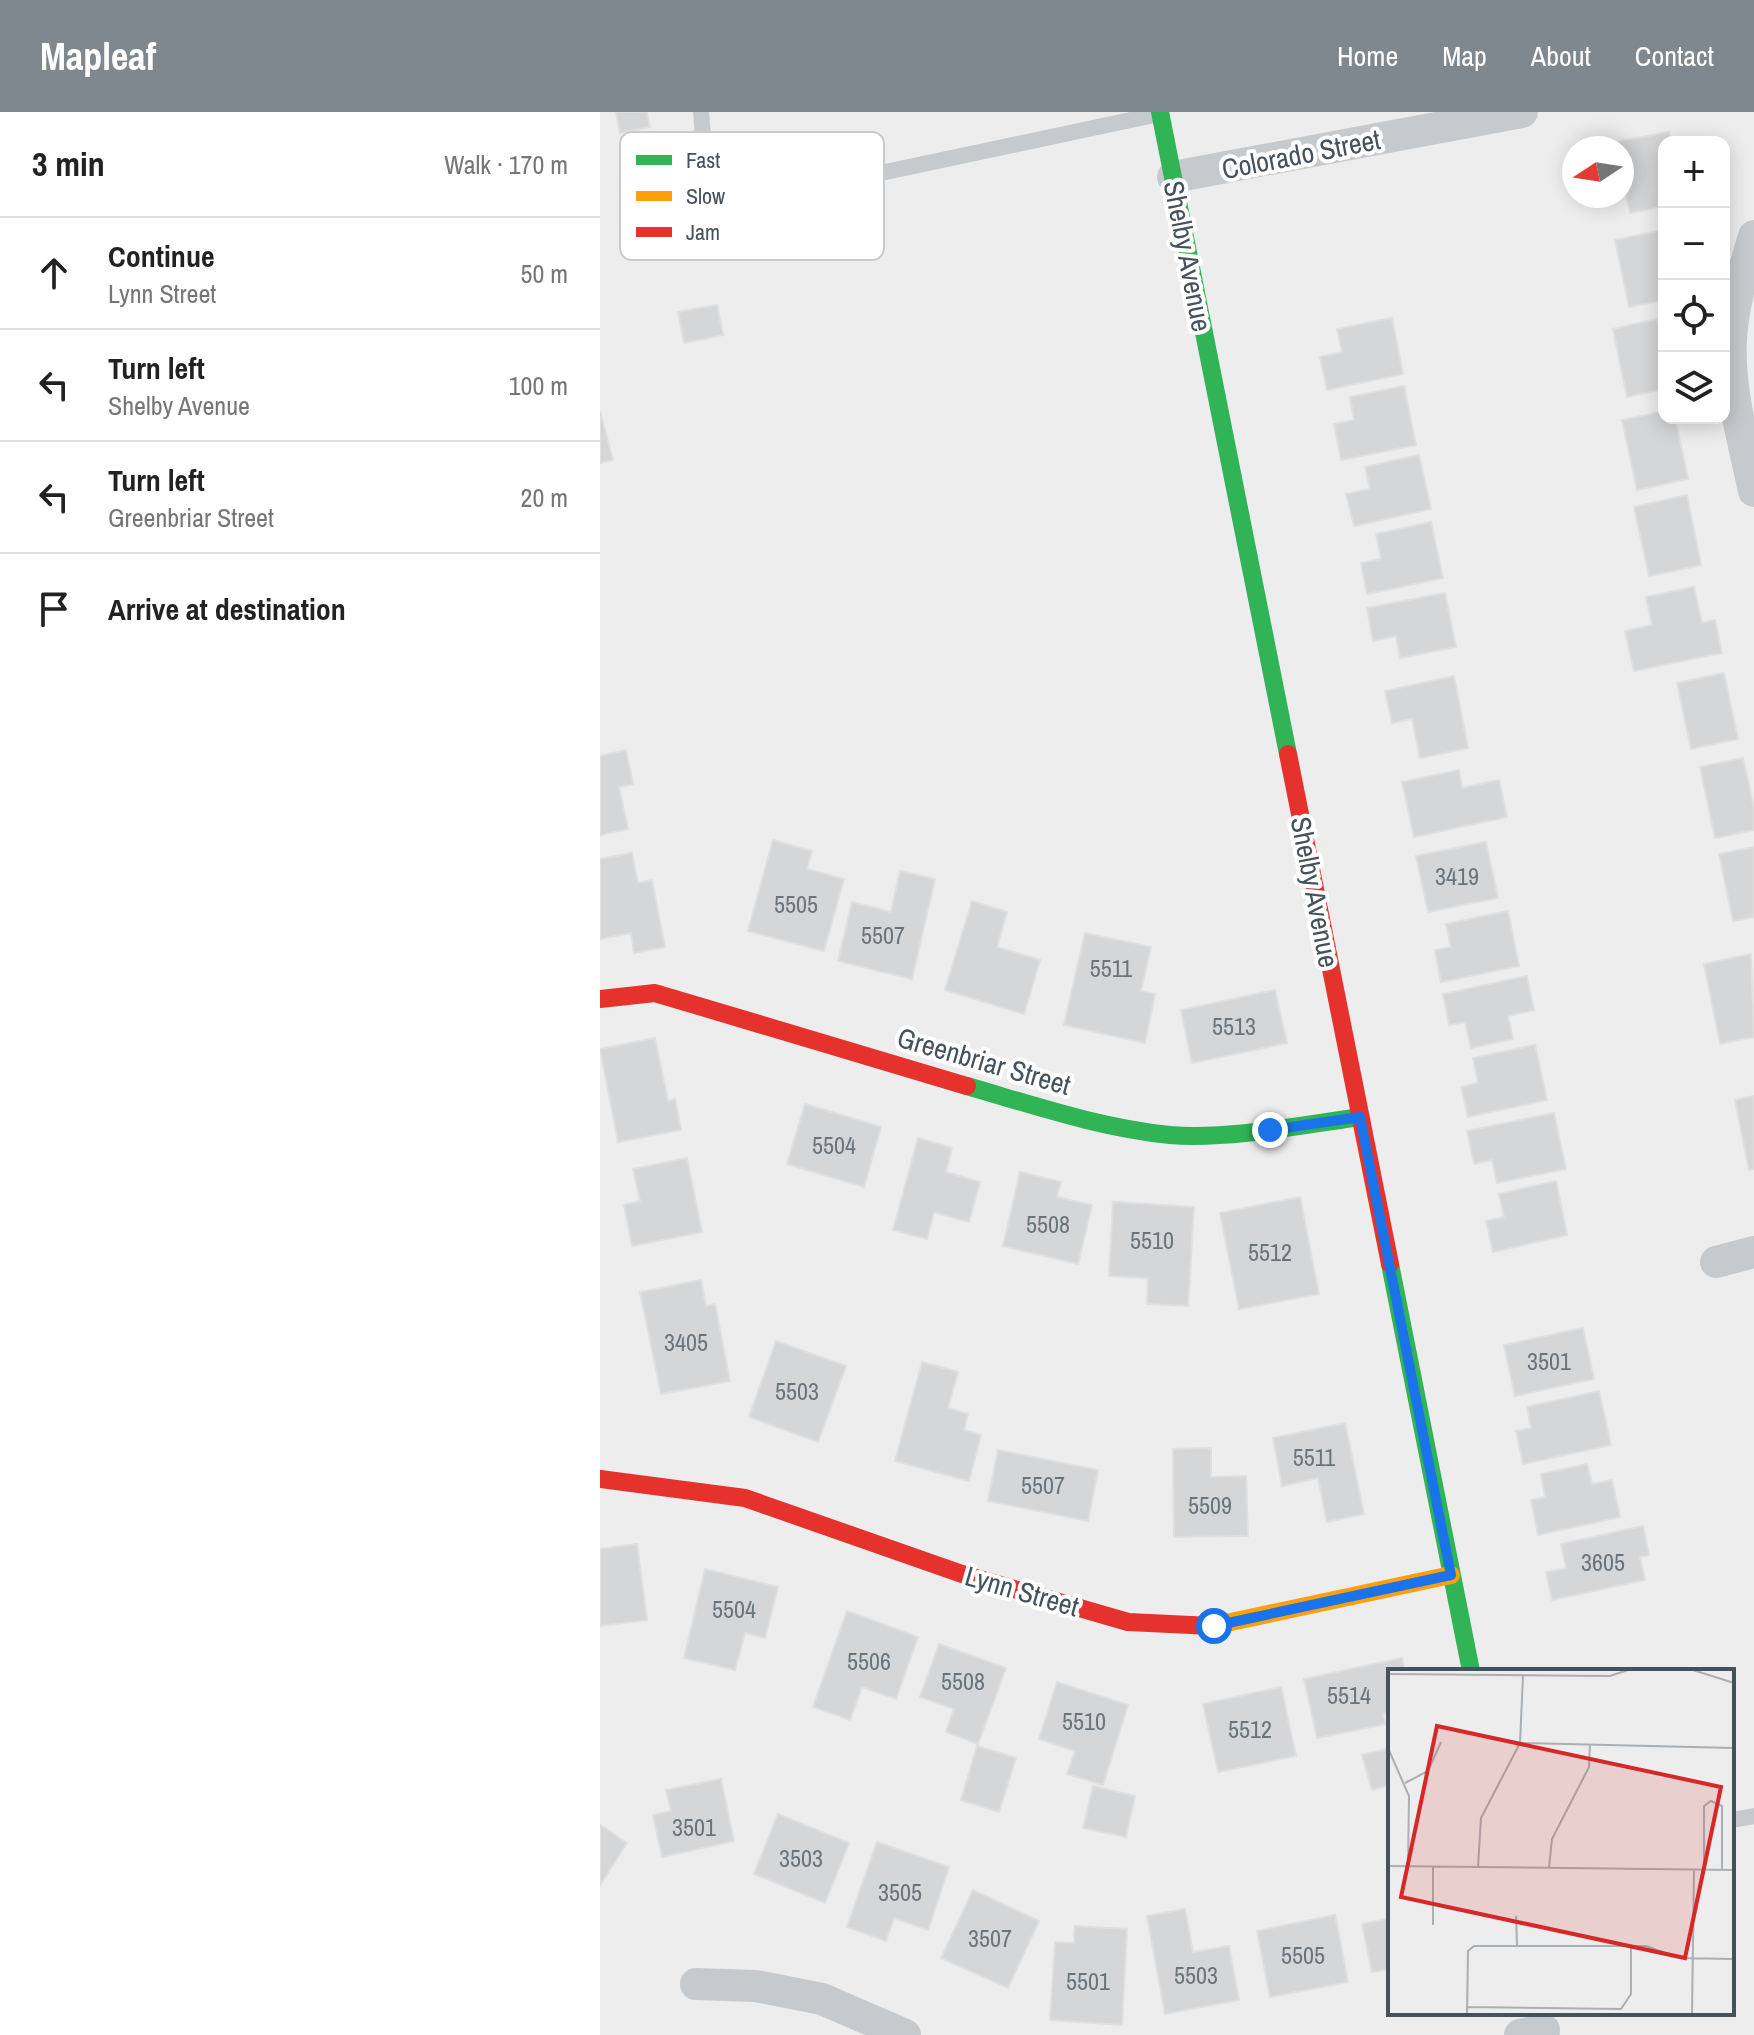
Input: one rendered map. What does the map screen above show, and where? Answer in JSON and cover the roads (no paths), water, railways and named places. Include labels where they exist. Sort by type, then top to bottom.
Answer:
[{"type":"street","name":"Colorado Street","points":[[1173,177],[1522,112]]},
{"type":"street","name":"Shelby Avenue","points":[[1160,113],[1471,1669]]},
{"type":"street","points":[[1753,483],[1732,384],[1731,340],[1736,296],[1754,236]]},
{"type":"street","name":"Greenbriar Street","points":[[600,999],[655,993],[1072,1117],[1172,1135],[1270,1130],[1360,1117]]},
{"type":"street","points":[[1716,1262],[1754,1252]]},
{"type":"street","name":"Lynn Street","points":[[600,1479],[629,1480],[745,1498],[962,1574],[1128,1622],[1214,1626],[1451,1575]]},
{"type":"street","points":[[696,1984],[756,1986],[822,1999],[905,2035]]},
{"type":"lane","points":[[701,112],[703,132]]},
{"type":"lane","points":[[884,172],[1160,113]]},
{"type":"lane","points":[[1734,1820],[1754,1816]]}]
